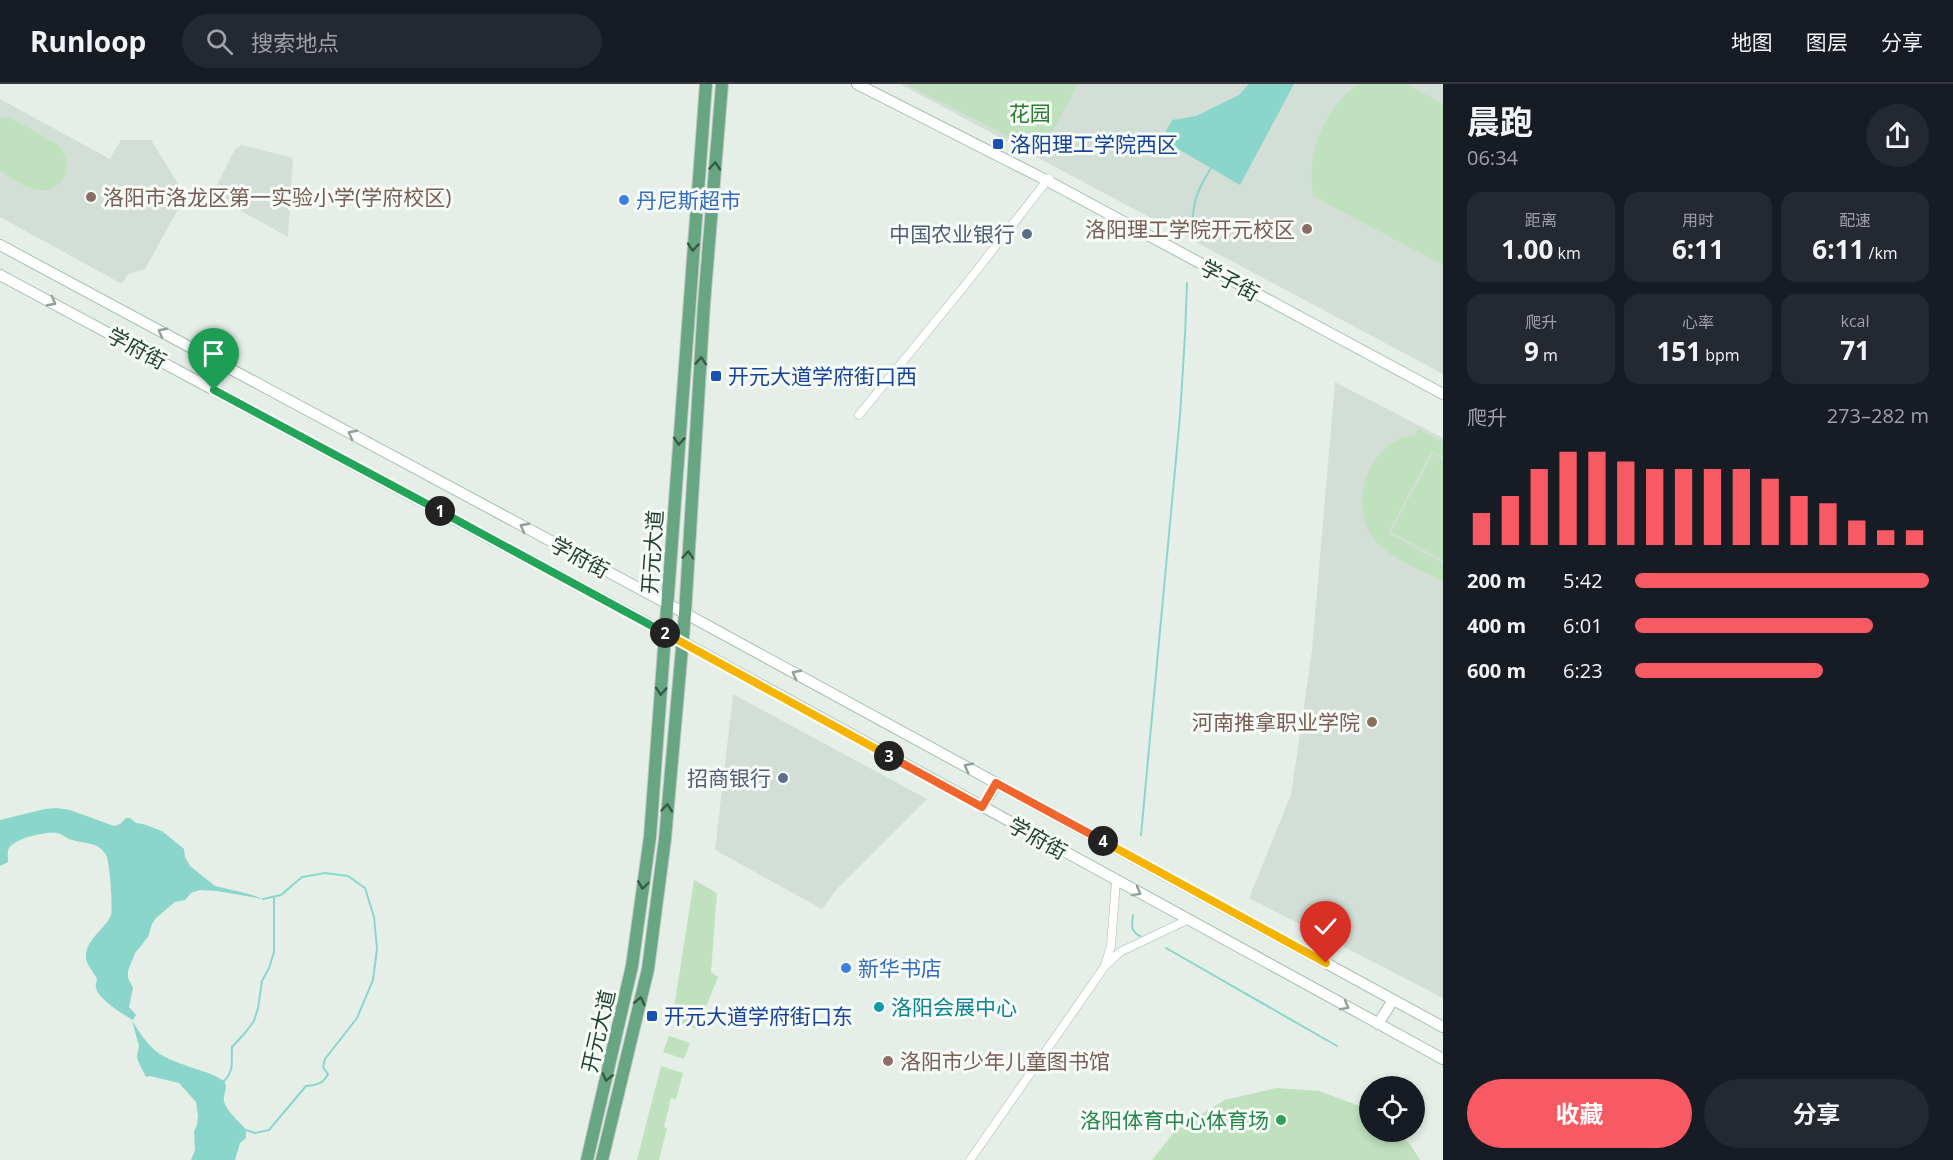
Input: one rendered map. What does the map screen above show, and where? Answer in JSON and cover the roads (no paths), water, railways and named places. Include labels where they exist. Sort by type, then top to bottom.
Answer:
[{"type":"main road","name":"开元大道","points":[[587,1160],[632,966],[650,837],[706,84]]},
{"type":"main road","name":"开元大道","points":[[602,1160],[648,969],[665,839],[685,614],[704,304],[722,84]]},
{"type":"main road","name":"学子街","points":[[857,84],[1048,180],[1443,394]]},
{"type":"main road","name":"学子街","points":[[863,84],[1443,390]]},
{"type":"main road","name":"学府街","points":[[0,245],[668,604],[1443,1027]]},
{"type":"main road","name":"学府街","points":[[0,275],[681,641],[1443,1059]]},
{"type":"main road","points":[[982,807],[996,783]]},
{"type":"main road","points":[[1378,1024],[1393,1000]]},
{"type":"street","points":[[859,415],[1048,180]]},
{"type":"street","points":[[1105,966],[1111,946],[1116,881]]},
{"type":"street","points":[[970,1160],[1105,966],[1120,952],[1187,920]]},
{"type":"water","points":[[1249,84],[1294,84],[1240,185],[1171,145],[1166,131],[1172,120],[1196,116],[1239,95]]},
{"type":"water","points":[[56,808],[70,810],[114,826],[130,818],[136,823],[162,831],[184,849],[190,866],[215,886],[263,899],[200,890],[191,893],[185,900],[175,902],[156,918],[148,937],[135,953],[128,971],[128,978],[133,988],[129,1007],[136,1015],[133,1020],[101,997],[96,987],[97,979],[86,959],[88,946],[112,911],[109,866],[103,850],[95,845],[69,839],[59,833],[46,833],[24,838],[13,844],[8,850],[8,862],[0,866],[0,820]]},
{"type":"water","points":[[132,1021],[158,1053],[173,1061],[213,1075],[224,1082],[225,1105],[246,1130],[246,1138],[240,1143],[235,1160],[191,1160],[195,1150],[194,1131],[198,1116],[196,1102],[179,1083],[146,1077],[138,1061],[139,1046]]},
{"type":"waterway","points":[[1192,225],[1197,195],[1211,168]]},
{"type":"waterway","points":[[1141,835],[1180,416],[1187,283]]},
{"type":"waterway","points":[[246,1130],[255,1133],[269,1130],[306,1086],[324,1080],[328,1074],[323,1067],[325,1059],[357,1018],[373,980],[377,949],[374,917],[365,888],[348,876],[325,873],[302,877],[281,895],[263,899]]},
{"type":"waterway","points":[[224,1081],[231,1069],[232,1047],[254,1021],[262,981],[274,952],[274,897]]},
{"type":"waterway","points":[[1133,915],[1133,930],[1140,936]]},
{"type":"waterway","points":[[1166,948],[1337,1046]]},
{"type":"place","name":"洛阳理工学院西区","points":[[998,144]]},
{"type":"place","name":"洛阳市洛龙区第一实验小学(学府校区)","points":[[91,197]]},
{"type":"place","name":"丹尼斯超市","points":[[624,200]]},
{"type":"place","name":"洛阳理工学院开元校区","points":[[1307,229]]},
{"type":"place","name":"中国农业银行","points":[[1027,234]]},
{"type":"place","name":"开元大道学府街口西","points":[[716,376]]},
{"type":"place","name":"河南推拿职业学院","points":[[1372,722]]},
{"type":"place","name":"招商银行","points":[[783,778]]},
{"type":"place","name":"新华书店","points":[[846,968]]},
{"type":"place","name":"洛阳会展中心","points":[[879,1007]]},
{"type":"place","name":"开元大道学府街口东","points":[[652,1016]]},
{"type":"place","name":"洛阳市少年儿童图书馆","points":[[888,1061]]},
{"type":"place","name":"洛阳体育中心体育场","points":[[1281,1120]]},
{"type":"park label","name":"花园","points":[[1030,113]]}]
